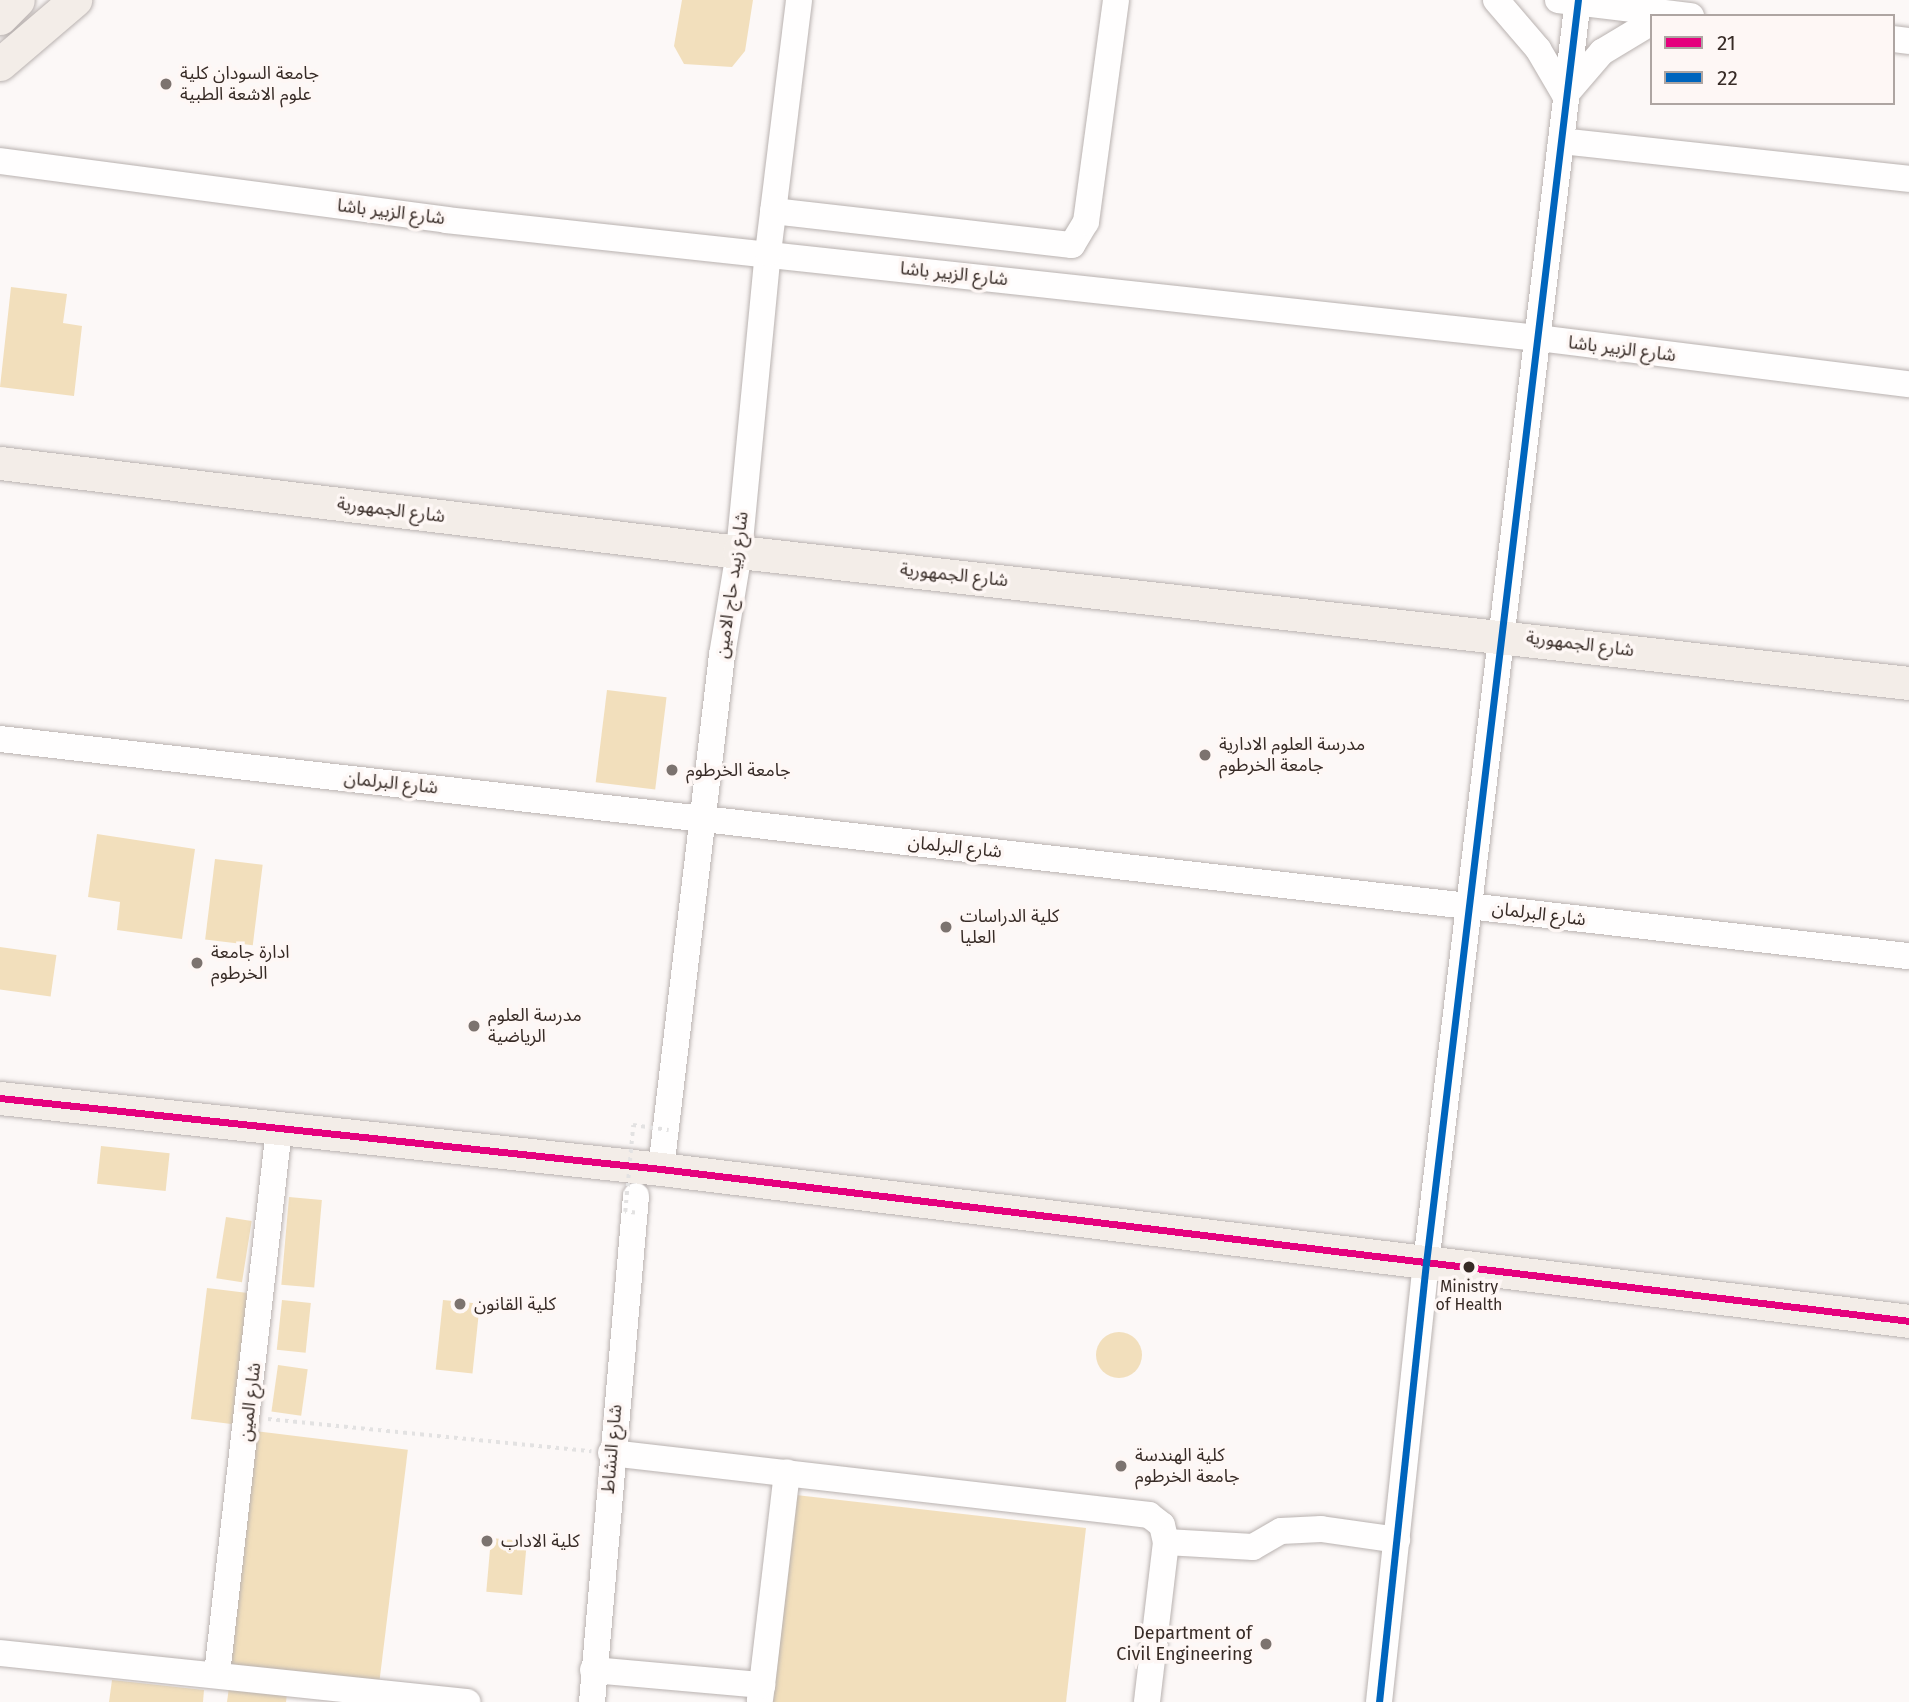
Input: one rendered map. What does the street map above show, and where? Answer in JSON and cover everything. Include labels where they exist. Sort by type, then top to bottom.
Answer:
[{"type":"main road","points":[[0,18],[18,0]]},
{"type":"main road","points":[[0,64],[75,0]]},
{"type":"main road","name":"شارع الجمهورية","points":[[0,463],[739,552],[1500,634],[1909,683]]},
{"type":"main road","points":[[0,1098],[661,1169],[1909,1321]]},
{"type":"street","name":"شارع زبيد حاج الامين","points":[[661,1169],[669,1130],[722,655],[739,552],[768,253],[799,0]]},
{"type":"street","points":[[773,211],[1072,245],[1086,222],[1116,0]]},
{"type":"street","points":[[1496,0],[1538,49],[1565,95]]},
{"type":"street","points":[[1379,1702],[1426,1263],[1561,141],[1571,1],[1667,13]]},
{"type":"street","points":[[1565,95],[1602,52],[1650,23]]},
{"type":"street","points":[[1561,141],[1909,179]]},
{"type":"street","name":"شارع الزبير باشا","points":[[0,161],[446,220],[1538,338],[1909,384]]},
{"type":"street","name":"شارع البرلمان","points":[[0,739],[1909,956]]},
{"type":"street","name":"شارع المين","points":[[217,1674],[279,1129]]},
{"type":"street","name":"شارع النشاط","points":[[592,1702],[611,1453],[636,1205]]},
{"type":"street","points":[[611,1453],[1149,1515],[1162,1525],[1166,1542],[1147,1702]]},
{"type":"street","points":[[593,1670],[761,1693],[788,1472]]},
{"type":"street","points":[[1166,1542],[1253,1548],[1281,1531],[1321,1530],[1397,1540]]},
{"type":"street","points":[[0,1653],[467,1702]]},
{"type":"path","points":[[636,1205],[625,1212],[633,1125],[669,1130]]},
{"type":"path","points":[[248,1417],[611,1453]]},
{"type":"shaded area","points":[[682,0],[753,0],[745,51],[732,67],[684,64],[674,46]]},
{"type":"shaded area","points":[[11,287],[67,294],[63,323],[82,326],[74,396],[0,387]]},
{"type":"shaded area","points":[[607,690],[667,697],[655,790],[596,782]]},
{"type":"shaded area","points":[[97,834],[195,849],[182,939],[117,930],[120,902],[88,897]]},
{"type":"shaded area","points":[[215,859],[263,865],[253,945],[205,939]]},
{"type":"shaded area","points":[[0,947],[56,955],[51,997],[0,989]]},
{"type":"shaded area","points":[[101,1146],[170,1153],[166,1191],[97,1184]]},
{"type":"shaded area","points":[[289,1197],[322,1200],[314,1288],[281,1285]]},
{"type":"shaded area","points":[[226,1217],[252,1221],[242,1282],[216,1278]]},
{"type":"shaded area","points":[[207,1288],[258,1294],[242,1425],[191,1419]]},
{"type":"shaded area","points":[[282,1300],[311,1303],[306,1353],[277,1350]]},
{"type":"shaded area","points":[[443,1300],[480,1304],[472,1373],[436,1370]]},
{"type":"shaded area","points":[[1119,1332],[1135,1339],[1142,1355],[1135,1371],[1119,1378],[1103,1371],[1096,1355],[1103,1339]]},
{"type":"shaded area","points":[[278,1365],[308,1369],[301,1416],[271,1412]]},
{"type":"shaded area","points":[[255,1431],[408,1450],[379,1686],[226,1667]]},
{"type":"shaded area","points":[[796,1495],[1086,1528],[1066,1702],[773,1702]]},
{"type":"shaded area","points":[[491,1538],[527,1541],[522,1595],[486,1592]]},
{"type":"shaded area","points":[[112,1680],[204,1690],[203,1702],[109,1702]]},
{"type":"shaded area","points":[[229,1687],[287,1694],[286,1702],[227,1702]]},
{"type":"transit line","name":"22","points":[[1379,1702],[1426,1263],[1578,0]]},
{"type":"transit line","name":"21","points":[[0,1098],[661,1169],[1909,1321]]},
{"type":"place","name":"جامعة السودان كلية علوم الاشعة الطبية","points":[[166,84]]},
{"type":"place","name":"مدرسة العلوم الادارية جامعة الخرطوم","points":[[1205,755]]},
{"type":"place","name":"جامعة الخرطوم","points":[[672,770]]},
{"type":"place","name":"كلية الدراسات العليا","points":[[946,927]]},
{"type":"place","name":"ادارة جامعة الخرطوم","points":[[197,963]]},
{"type":"place","name":"مدرسة العلوم الرياضية","points":[[474,1026]]},
{"type":"place","name":"Ministry of Health","points":[[1469,1267]]},
{"type":"place","name":"كلية القانون","points":[[460,1304]]},
{"type":"place","name":"كلية الهندسة جامعة الخرطوم","points":[[1121,1466]]},
{"type":"place","name":"كلية الاداب","points":[[487,1541]]},
{"type":"place","name":"Department of Civil Engineering","points":[[1266,1644]]}]
